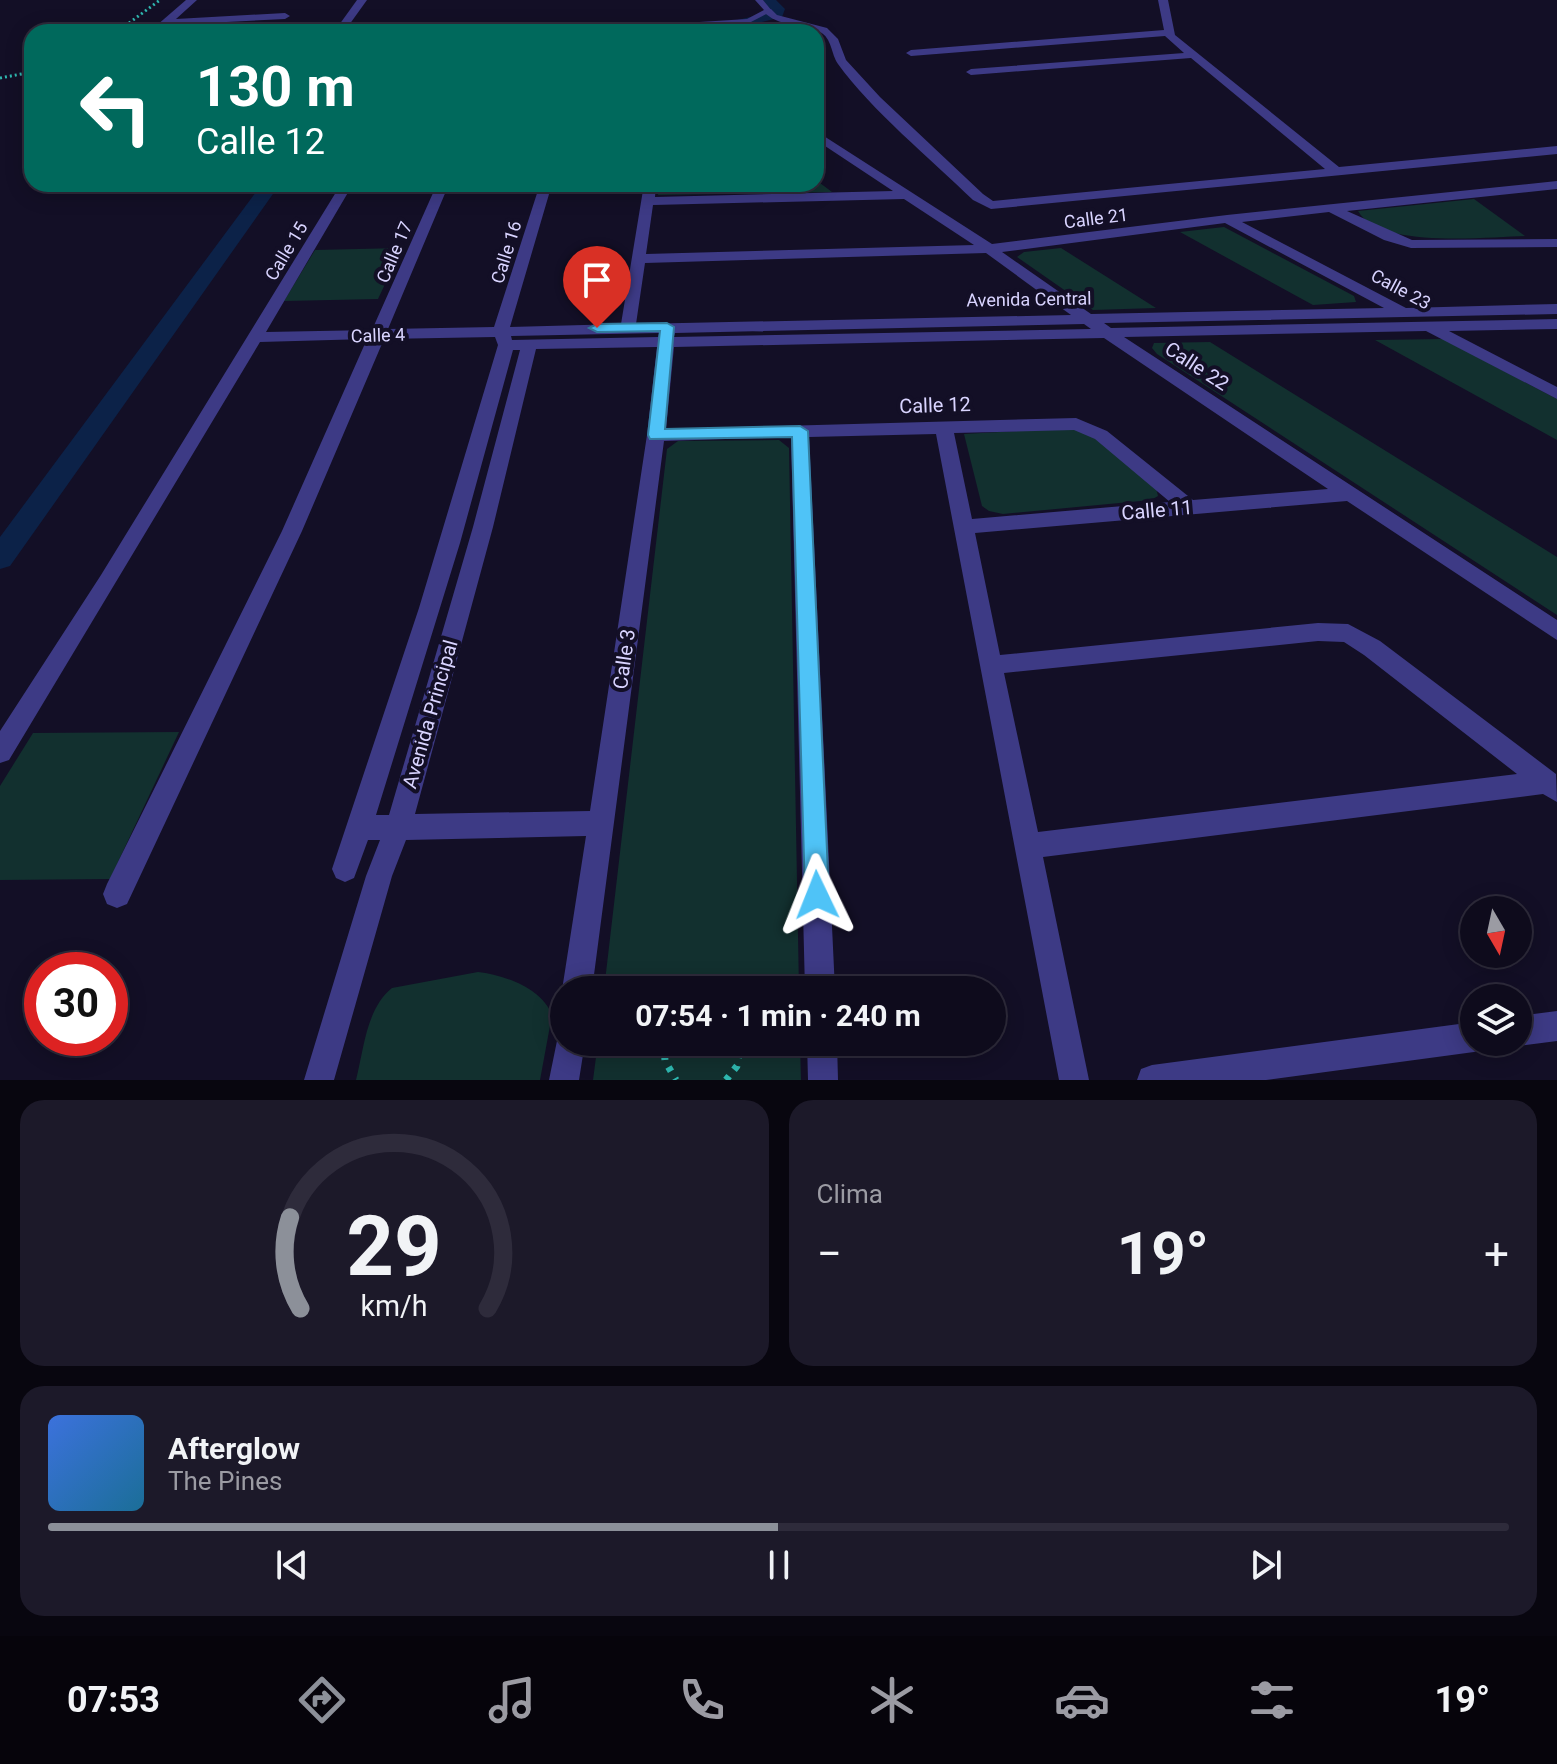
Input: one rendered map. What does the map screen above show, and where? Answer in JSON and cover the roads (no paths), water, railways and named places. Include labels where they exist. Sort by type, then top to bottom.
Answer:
[{"type":"street","points":[[164,24],[192,0]]},
{"type":"street","points":[[343,24],[362,0]]},
{"type":"street","points":[[1163,0],[1169,33],[1337,172]]},
{"type":"street","points":[[279,24],[294,7]]},
{"type":"street","points":[[771,14],[804,24]]},
{"type":"street","points":[[166,22],[285,16]]},
{"type":"street","points":[[824,30],[833,39],[841,61],[876,99],[978,197],[991,205],[1557,150]]},
{"type":"street","points":[[911,53],[1169,33]]},
{"type":"street","points":[[971,72],[1193,55]]},
{"type":"street","name":"Calle 22","points":[[824,140],[989,249],[1110,335],[1557,631]]},
{"type":"street","name":"Calle 21","points":[[638,259],[989,249],[1227,219],[1557,185]]},
{"type":"street","name":"Calle 15","points":[[0,752],[342,192]]},
{"type":"street","name":"Calle 17","points":[[117,894],[292,531],[440,192]]},
{"type":"street","name":"Calle 16","points":[[503,338],[544,192]]},
{"type":"street","points":[[628,327],[649,192]]},
{"type":"street","points":[[647,201],[909,195]]},
{"type":"street","points":[[1332,208],[1381,234],[1411,244],[1557,243]]},
{"type":"street","name":"Calle 23","points":[[1227,219],[1557,394]]},
{"type":"street","name":"Avenida Central","points":[[503,338],[529,345],[666,334],[1086,318],[1557,309]]},
{"type":"street","name":"Avenida Central","points":[[503,338],[628,327],[666,334],[1110,335],[1557,324]]},
{"type":"street","name":"Calle 3","points":[[579,976],[656,435],[666,334]]},
{"type":"street","name":"Calle 4","points":[[255,337],[378,335],[503,338]]},
{"type":"street","name":"Avenida Principal","points":[[345,869],[428,614],[503,338]]},
{"type":"street","name":"Avenida Principal","points":[[319,1080],[379,876],[398,828],[483,527],[529,345]]},
{"type":"street","name":"Calle 12","points":[[656,435],[1060,423],[1084,426],[1101,435],[1188,507]]},
{"type":"street","points":[[944,427],[1074,1080]]},
{"type":"street","points":[[800,431],[819,976]]},
{"type":"street","name":"Calle 11","points":[[964,527],[1350,494]]},
{"type":"street","points":[[991,665],[1318,632],[1348,633],[1552,786]]},
{"type":"street","points":[[1028,846],[1552,786]]},
{"type":"street","points":[[359,828],[601,823]]},
{"type":"street","points":[[1532,1029],[1557,1026]]},
{"type":"street","points":[[1152,1080],[1460,1039]]},
{"type":"street","points":[[564,1080],[568,1056]]},
{"type":"street","points":[[822,1056],[823,1080]]},
{"type":"lane","points":[[708,24],[742,22],[771,14],[759,0]]},
{"type":"waterway","points":[[737,24],[777,14],[778,9],[769,0]]},
{"type":"waterway","points":[[0,558],[265,192]]}]
